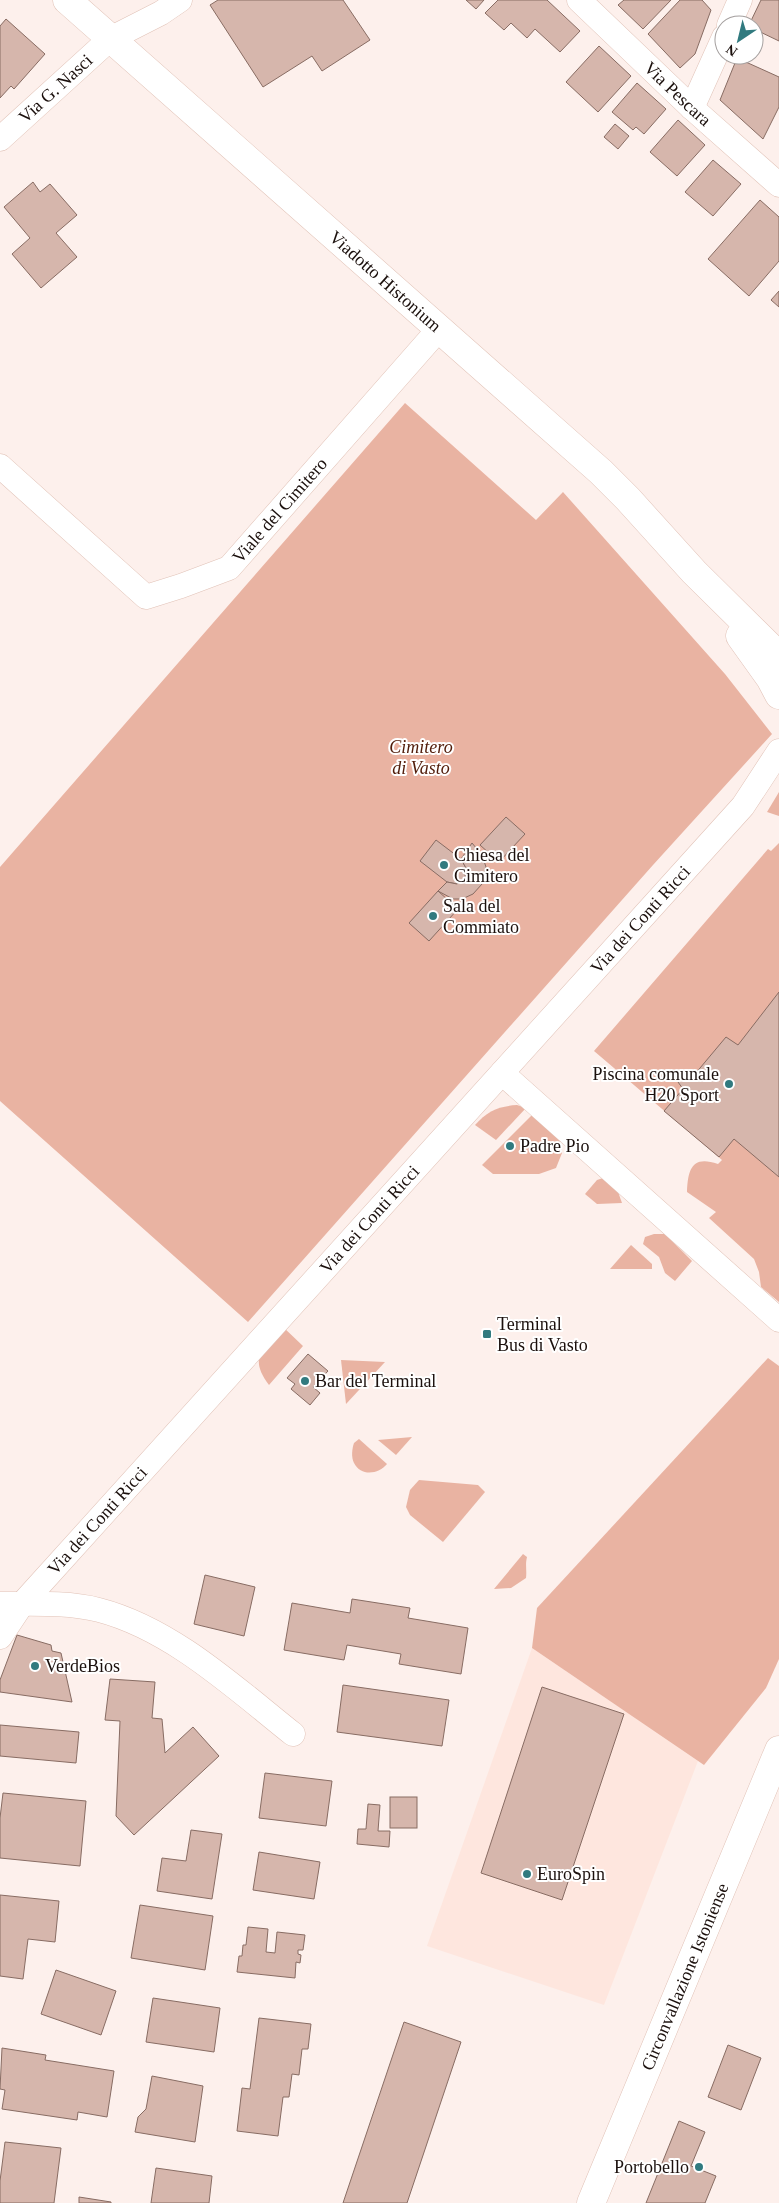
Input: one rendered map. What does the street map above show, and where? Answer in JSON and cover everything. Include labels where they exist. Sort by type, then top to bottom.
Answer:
[{"type":"main road","name":"Viadotto Histonium","points":[[67,0],[601,472],[694,572],[779,656]]},
{"type":"main road","name":"Viadotto Histonium","points":[[694,572],[718,610],[770,678],[779,695]]},
{"type":"main road","name":"Circonvallazione Istoniense","points":[[592,2203],[771,1790],[779,1750]]},
{"type":"street","name":"Via G. Nasci","points":[[0,138],[110,39],[161,13],[180,0]]},
{"type":"street","name":"Via Pescara","points":[[579,0],[692,108],[779,185]]},
{"type":"street","points":[[733,15],[740,0]]},
{"type":"street","points":[[692,108],[714,59]]},
{"type":"street","name":"Viale del Cimitero","points":[[0,466],[146,597],[229,568],[439,329]]},
{"type":"street","name":"Via dei Conti Ricci","points":[[0,1637],[11,1604],[502,1073],[743,806],[779,751]]},
{"type":"street","name":"Via dei Conti Ricci","points":[[743,806],[779,781]]},
{"type":"street","points":[[502,1073],[779,1320]]},
{"type":"street","points":[[11,1604],[81,1607],[98,1610],[142,1628],[207,1666],[293,1734]]},
{"type":"shaded area","points":[[532,1648],[698,1761],[604,2005],[427,1946]]},
{"type":"green space","name":"Cimitero di Vasto","points":[[405,403],[536,520],[563,492],[725,674],[772,734],[653,865],[248,1322],[0,1101],[0,867]]},
{"type":"green space","points":[[779,792],[779,816],[767,812]]},
{"type":"green space","points":[[779,843],[779,1302],[761,1287],[759,1272],[754,1259],[709,1218],[716,1212],[687,1192],[690,1171],[693,1166],[702,1161],[718,1164],[722,1160],[594,1051],[768,849],[771,851]]},
{"type":"green space","points":[[517,1105],[526,1108],[496,1140],[475,1125],[494,1110]]},
{"type":"green space","points":[[533,1114],[561,1141],[562,1153],[556,1168],[539,1174],[493,1174],[482,1165]]},
{"type":"green space","points":[[603,1178],[617,1189],[622,1203],[597,1204],[585,1194],[597,1180]]},
{"type":"green space","points":[[654,1234],[665,1234],[692,1261],[675,1281],[665,1273],[659,1257],[643,1244],[645,1237]]},
{"type":"green space","points":[[631,1245],[652,1264],[652,1269],[610,1269]]},
{"type":"green space","points":[[282,1326],[303,1346],[269,1385],[260,1367],[260,1354]]},
{"type":"green space","points":[[768,1358],[779,1366],[779,1659],[766,1688],[704,1765],[532,1648],[537,1608]]},
{"type":"green space","points":[[341,1360],[385,1362],[346,1404]]},
{"type":"green space","points":[[412,1437],[396,1455],[378,1440]]},
{"type":"green space","points":[[359,1439],[387,1464],[384,1467],[375,1472],[365,1472],[357,1467],[353,1461],[352,1453],[354,1443]]},
{"type":"green space","points":[[419,1480],[478,1485],[485,1492],[443,1542],[410,1515],[406,1507],[410,1490]]},
{"type":"green space","points":[[523,1554],[527,1557],[526,1578],[511,1588],[494,1589]]},
{"type":"building","points":[[218,0],[343,0],[370,40],[322,71],[312,56],[263,87],[210,5]]},
{"type":"building","points":[[466,0],[484,0],[476,9]]},
{"type":"building","points":[[498,0],[547,0],[580,31],[560,52],[535,29],[527,38],[511,23],[504,30],[485,13]]},
{"type":"building","points":[[624,0],[671,0],[643,29],[618,5]]},
{"type":"building","points":[[680,0],[702,0],[711,10],[695,54],[680,68],[648,34]]},
{"type":"building","points":[[761,0],[779,0],[779,41],[764,34],[764,15],[754,15]]},
{"type":"building","points":[[6,19],[45,54],[14,89],[11,86],[0,98],[0,26]]},
{"type":"building","points":[[599,46],[631,76],[598,112],[566,82]]},
{"type":"building","points":[[734,65],[752,65],[779,77],[779,107],[763,139],[720,100]]},
{"type":"building","points":[[637,83],[666,109],[644,134],[636,127],[633,130],[612,112]]},
{"type":"building","points":[[678,120],[705,145],[677,176],[650,152]]},
{"type":"building","points":[[615,124],[629,136],[618,149],[604,137]]},
{"type":"building","points":[[713,160],[741,184],[713,216],[685,192]]},
{"type":"building","points":[[33,182],[40,192],[50,184],[77,215],[56,233],[77,257],[41,288],[12,254],[30,238],[4,207]]},
{"type":"building","points":[[760,200],[779,217],[779,261],[749,296],[708,259]]},
{"type":"building","points":[[779,291],[779,307],[771,300]]},
{"type":"building","points":[[506,817],[525,834],[499,862],[480,845]]},
{"type":"building","name":"Chiesa del Cimitero","points":[[436,840],[461,859],[466,868],[465,878],[457,884],[447,882],[420,861]]},
{"type":"building","points":[[472,843],[482,855],[486,867],[482,884],[473,894],[462,899],[453,899],[438,891],[447,882],[457,884],[465,878],[466,868],[461,859]]},
{"type":"building","name":"Sala del Commiato","points":[[438,891],[458,909],[429,941],[409,923]]},
{"type":"building","name":"Piscina comunale H20 Sport","points":[[779,992],[779,1177],[734,1139],[719,1157],[664,1111],[683,1089],[678,1082],[681,1075],[688,1072],[695,1074],[726,1037],[738,1045]]},
{"type":"building","name":"Bar del Terminal","points":[[308,1354],[328,1371],[313,1387],[320,1393],[310,1405],[291,1389],[295,1384],[287,1378]]},
{"type":"building","points":[[205,1575],[255,1587],[244,1636],[194,1624]]},
{"type":"building","points":[[352,1599],[410,1608],[408,1618],[468,1628],[461,1674],[399,1664],[401,1654],[347,1645],[344,1660],[284,1650],[292,1603],[350,1613]]},
{"type":"building","name":"VerdeBios","points":[[17,1635],[51,1645],[52,1651],[61,1653],[72,1702],[0,1692],[0,1680]]},
{"type":"building","points":[[110,1679],[155,1682],[152,1718],[162,1719],[165,1753],[193,1727],[219,1756],[134,1835],[116,1816],[120,1721],[105,1720]]},
{"type":"building","points":[[343,1685],[449,1700],[442,1746],[337,1732]]},
{"type":"building","points":[[542,1687],[624,1714],[562,1900],[481,1873]]},
{"type":"building","points":[[0,1725],[79,1732],[76,1763],[0,1756]]},
{"type":"building","points":[[265,1773],[332,1781],[326,1826],[259,1818]]},
{"type":"building","points":[[3,1793],[86,1801],[80,1866],[0,1858],[0,1818]]},
{"type":"building","points":[[390,1797],[417,1797],[417,1828],[390,1828]]},
{"type":"building","points":[[368,1804],[380,1805],[378,1831],[390,1831],[389,1847],[357,1844],[358,1829],[366,1829]]},
{"type":"building","points":[[191,1830],[222,1834],[212,1899],[157,1891],[162,1858],[186,1861]]},
{"type":"building","points":[[259,1852],[320,1862],[314,1899],[253,1890]]},
{"type":"building","points":[[0,1895],[59,1901],[55,1942],[28,1939],[23,1979],[0,1976]]},
{"type":"building","points":[[140,1905],[213,1916],[205,1970],[131,1958]]},
{"type":"building","points":[[248,1927],[268,1929],[266,1952],[275,1953],[277,1932],[305,1935],[303,1950],[298,1950],[298,1954],[301,1955],[300,1963],[296,1962],[295,1978],[237,1972],[239,1956],[242,1956],[243,1945],[246,1945]]},
{"type":"building","points":[[56,1970],[116,1991],[101,2035],[41,2014]]},
{"type":"building","points":[[153,1998],[220,2008],[214,2052],[146,2042]]},
{"type":"building","points":[[259,2018],[311,2024],[308,2049],[302,2049],[299,2075],[292,2074],[289,2097],[283,2097],[278,2136],[237,2131],[242,2088],[250,2089]]},
{"type":"building","points":[[404,2022],[461,2042],[407,2203],[343,2203]]},
{"type":"building","points":[[728,2045],[761,2058],[741,2110],[708,2097]]},
{"type":"building","points":[[2,2048],[46,2055],[45,2060],[114,2071],[107,2117],[78,2112],[77,2120],[2,2109],[5,2090],[0,2089]]},
{"type":"building","points":[[152,2076],[203,2086],[195,2142],[135,2132],[138,2117],[146,2109]]},
{"type":"building","points":[[679,2121],[705,2132],[691,2166],[716,2176],[705,2203],[646,2203]]},
{"type":"building","points":[[5,2142],[61,2148],[54,2203],[0,2203],[0,2181]]},
{"type":"building","points":[[156,2168],[212,2176],[209,2203],[151,2203]]},
{"type":"building","points":[[79,2197],[111,2202],[111,2203],[79,2203]]},
{"type":"place","name":"Chiesa del Cimitero","points":[[444,865]]},
{"type":"place","name":"Sala del Commiato","points":[[433,916]]},
{"type":"place","name":"Piscina comunale H20 Sport","points":[[729,1084]]},
{"type":"place","name":"Padre Pio","points":[[510,1146]]},
{"type":"place","name":"Terminal Bus di Vasto","points":[[487,1334]]},
{"type":"place","name":"Bar del Terminal","points":[[305,1381]]},
{"type":"place","name":"VerdeBios","points":[[35,1666]]},
{"type":"place","name":"EuroSpin","points":[[527,1874]]},
{"type":"place","name":"Portobello","points":[[699,2167]]}]
